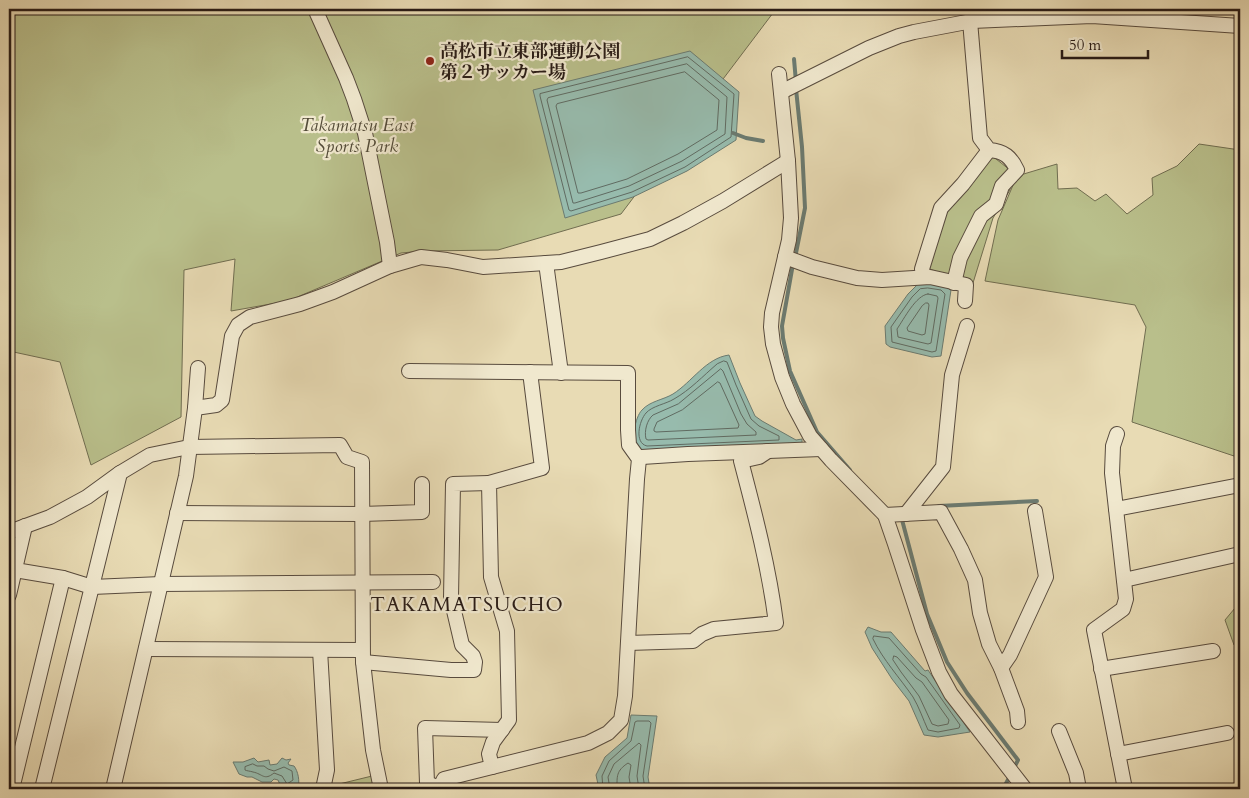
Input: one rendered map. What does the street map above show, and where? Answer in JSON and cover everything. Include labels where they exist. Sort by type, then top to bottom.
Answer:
[{"type":"street","points":[[315,9],[346,78],[362,124],[374,174],[390,266]]},
{"type":"street","points":[[971,21],[988,9]]},
{"type":"street","points":[[781,92],[891,39],[914,32],[971,21],[1092,16],[1240,26]]},
{"type":"street","points":[[954,283],[960,258],[981,216],[996,204],[1002,186],[1017,170],[1007,156],[998,151],[989,150],[980,138],[971,21]]},
{"type":"street","points":[[779,74],[788,161],[791,218],[789,240],[772,313],[771,327],[773,344],[782,377],[810,436],[885,515],[896,544],[922,630],[939,672],[951,694],[1021,784]]},
{"type":"street","points":[[924,277],[922,269],[941,208],[963,184],[989,150]]},
{"type":"street","points":[[195,408],[216,405],[222,400],[232,336],[238,325],[250,317],[300,304],[333,292],[390,266],[421,257],[483,267],[561,262],[650,238],[683,223],[723,201],[788,161]]},
{"type":"street","points":[[785,257],[857,278],[882,280],[930,277],[966,285],[965,301]]},
{"type":"street","points":[[546,263],[561,373]]},
{"type":"street","points":[[906,514],[943,467],[952,375],[967,326]]},
{"type":"street","points":[[113,789],[186,476],[198,368]]},
{"type":"street","points":[[409,371],[628,373],[628,430],[630,445],[639,460],[625,696],[620,720],[608,733],[588,743],[444,779],[439,789],[427,783],[425,728],[502,730]]},
{"type":"street","points":[[146,650],[320,650],[451,670],[474,670],[475,662],[473,656],[462,645],[451,598],[453,484],[489,483],[542,468],[530,372]]},
{"type":"street","points":[[1117,434],[1112,473],[1126,599],[1124,609],[1094,630],[1125,789]]},
{"type":"street","points":[[9,532],[50,517],[87,497],[150,455],[189,447],[340,446],[347,457],[362,462],[363,656],[373,750],[381,789]]},
{"type":"street","points":[[639,460],[642,457],[821,449]]},
{"type":"street","points":[[628,643],[693,641],[702,634],[714,629],[776,622],[759,531],[741,461],[759,457],[768,451]]},
{"type":"street","points":[[42,789],[120,474]]},
{"type":"street","points":[[489,483],[491,577],[508,631],[509,720],[493,742],[489,754],[492,767]]},
{"type":"street","points":[[177,513],[362,514],[422,512],[422,484]]},
{"type":"street","points":[[1116,509],[1240,485]]},
{"type":"street","points":[[1001,668],[1010,655],[1046,577],[1035,510]]},
{"type":"street","points":[[885,515],[941,512],[962,549],[975,580],[980,612],[989,644],[1001,668],[1017,711],[1018,722]]},
{"type":"street","points":[[9,595],[25,526]]},
{"type":"street","points":[[1124,580],[1240,554]]},
{"type":"street","points":[[15,570],[63,578],[92,587],[161,584],[434,582]]},
{"type":"street","points":[[12,789],[63,578]]},
{"type":"street","points":[[320,650],[327,770],[323,789]]},
{"type":"street","points":[[1101,669],[1213,651]]},
{"type":"street","points":[[1059,731],[1076,773],[1079,789]]},
{"type":"street","points":[[1118,754],[1227,733]]},
{"type":"green space","name":"Takamatsu East Sports Park","points":[[9,9],[776,9],[621,214],[498,250],[401,253],[288,301],[231,311],[235,259],[184,270],[181,417],[91,465],[60,362],[9,351]]},
{"type":"green space","points":[[1199,144],[1240,150],[1240,458],[1132,422],[1146,327],[1135,305],[985,281],[998,220],[1017,176],[1057,164],[1058,189],[1077,188],[1095,201],[1106,194],[1127,214],[1153,195],[1152,178],[1177,166]]},
{"type":"green space","points":[[991,155],[1010,170],[1010,190],[993,218],[973,283],[950,277],[925,267],[943,211]]},
{"type":"green space","points":[[1240,602],[1240,646],[1234,645],[1225,620]]},
{"type":"green space","points":[[372,776],[374,789],[331,789],[331,786]]},
{"type":"water","points":[[690,51],[739,92],[736,140],[687,171],[633,197],[565,218],[533,90]]},
{"type":"water","points":[[928,282],[942,285],[951,290],[941,356],[932,357],[890,347],[886,344],[885,326],[908,294],[918,284]]},
{"type":"water","points":[[729,355],[755,416],[796,440],[802,439],[802,445],[647,451],[636,445],[634,429],[639,413],[642,410],[673,394],[706,365]]},
{"type":"water","points":[[868,627],[881,632],[891,632],[925,671],[928,670],[970,732],[938,737],[924,735],[909,701],[872,648],[865,632]]},
{"type":"water","points":[[631,715],[657,716],[648,777],[650,789],[599,789],[596,775],[605,757],[627,738]]},
{"type":"water","points":[[254,758],[258,762],[269,760],[270,765],[277,764],[282,758],[286,760],[291,759],[288,763],[294,766],[297,771],[299,779],[298,788],[282,789],[278,780],[262,782],[239,774],[233,762],[243,762]]},
{"type":"waterway","points":[[794,59],[796,82]]},
{"type":"waterway","points":[[795,258],[805,208],[802,147],[796,89]]},
{"type":"waterway","points":[[733,133],[763,141]]},
{"type":"waterway","points":[[793,264],[782,326],[790,371],[817,432],[850,470]]},
{"type":"waterway","points":[[939,506],[1037,501]]},
{"type":"waterway","points":[[901,516],[927,614],[947,662],[967,693],[1018,760],[1013,770]]},
{"type":"waterway","points":[[1003,789],[1010,776]]},
{"type":"place","name":"高松市立東部運動公園 第２サッカー場","points":[[430,61]]},
{"type":"district","name":"TAKAMATSUCHO","points":[[467,604]]}]
